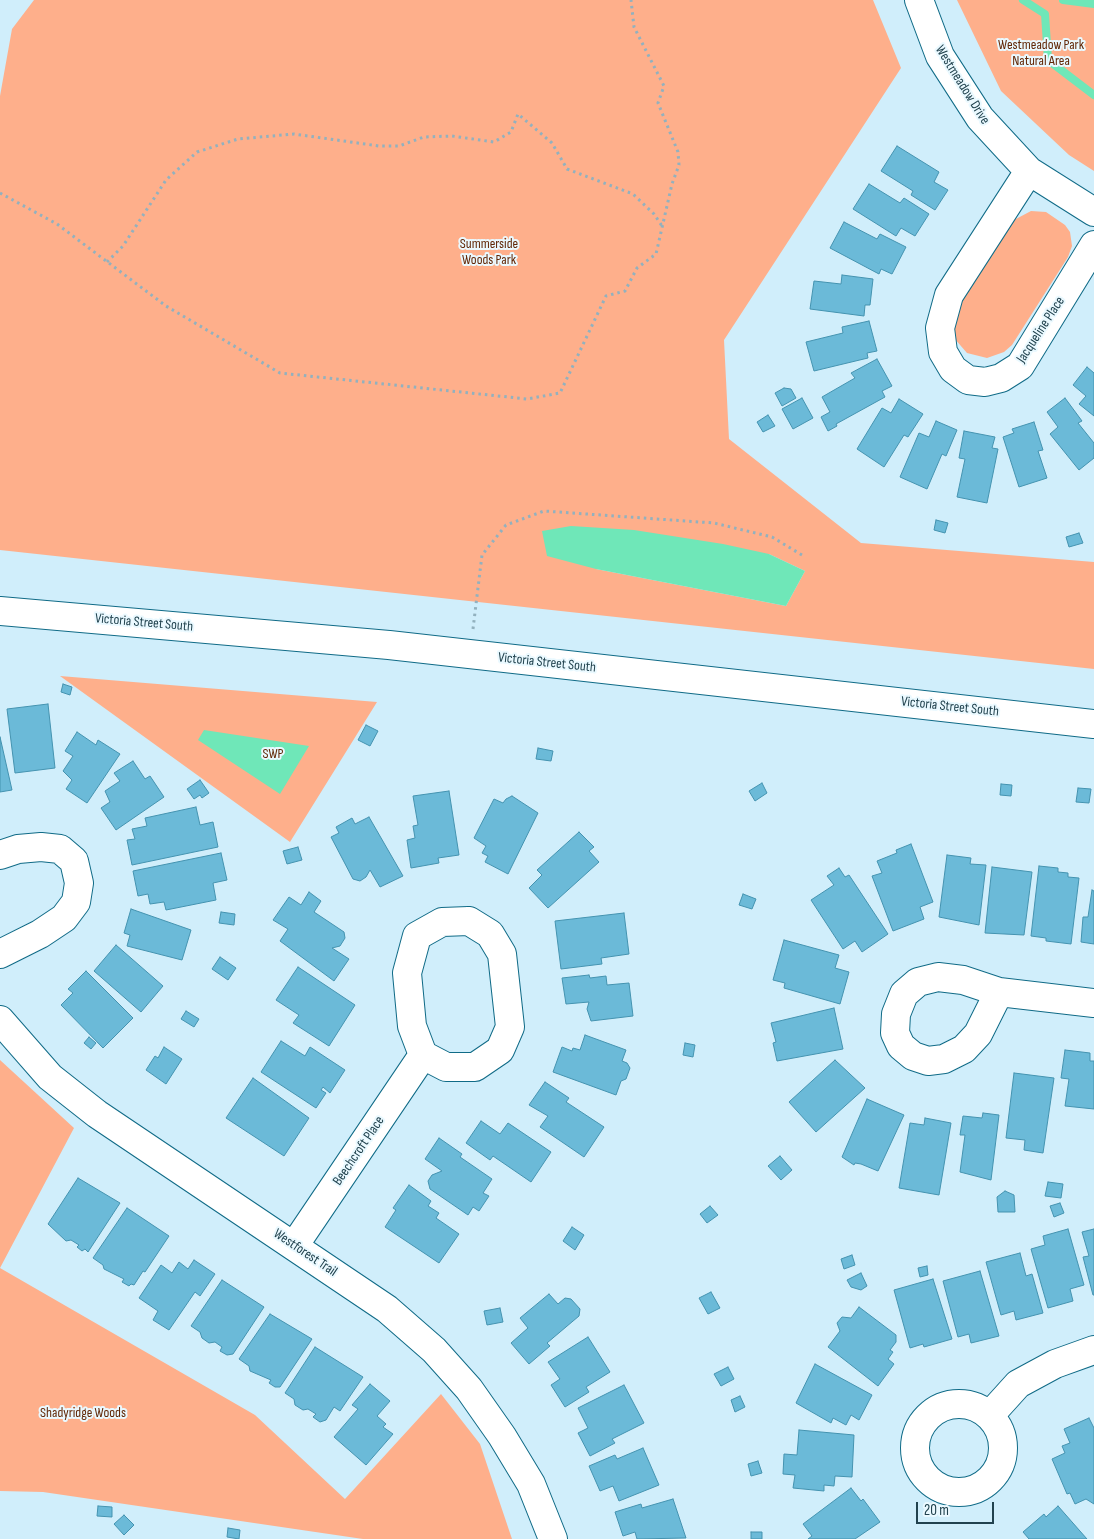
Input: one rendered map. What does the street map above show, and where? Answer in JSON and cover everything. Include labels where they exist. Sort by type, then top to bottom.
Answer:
[{"type":"street","name":"Westmeadow Drive","points":[[919,0],[940,56],[975,111],[1029,171],[1094,212]]},
{"type":"street","name":"Jacqueline Place","points":[[1029,171],[949,296],[940,328],[943,352],[953,369],[968,380],[985,382],[1001,378],[1020,366],[1094,245]]},
{"type":"street","name":"Victoria Street South","points":[[0,610],[470,654],[1094,724]]},
{"type":"street","points":[[0,855],[18,849],[41,846],[60,849],[74,861],[79,883],[76,902],[64,918],[40,934],[0,954]]},
{"type":"street","points":[[469,921],[490,934],[502,954],[510,1027],[500,1050],[476,1067],[446,1067],[423,1055],[412,1026],[407,973],[417,936],[442,922],[469,921]]},
{"type":"street","points":[[999,992],[1094,1003]]},
{"type":"street","name":"Westforest Trail","points":[[0,1020],[50,1077],[90,1108],[387,1309],[434,1350],[469,1389],[502,1436],[531,1484],[553,1539]]},
{"type":"street","name":"Beechcroft Place","points":[[294,1246],[423,1055]]},
{"type":"street","points":[[990,1415],[1018,1384],[1055,1364],[1094,1350]]},
{"type":"path","points":[[0,193],[57,224],[166,306],[280,374],[527,399],[560,393],[606,296],[625,291],[637,268],[656,254],[672,184],[679,165],[678,152],[658,103],[664,86],[634,27],[631,0]]},
{"type":"path","points":[[107,262],[123,246],[166,180],[197,152],[238,139],[294,134],[379,146],[399,146],[424,137],[443,136],[494,142],[511,132],[518,114],[552,143],[567,169],[633,194],[654,214],[662,226]]},
{"type":"path","points":[[470,654],[482,555],[506,525],[544,510],[714,523],[772,537],[802,555]]},
{"type":"green space","name":"Summerside Woods Park","points":[[34,0],[873,0],[901,68],[724,340],[729,439],[861,543],[1094,562],[1094,669],[0,550],[0,96],[12,29]],"holes":[[[769,554],[805,571],[786,606],[596,569]]]},
{"type":"green space","name":"Westmeadow Park Natural Area","points":[[957,0],[1094,0],[1094,171],[1069,155],[1001,91]]},
{"type":"green space","points":[[1031,211],[1046,212],[1065,225],[1070,232],[1072,246],[1068,257],[1012,345],[1004,352],[987,358],[967,353],[954,338],[954,313],[1014,220]]},
{"type":"green space","name":"SWP","points":[[60,676],[377,702],[290,842]]},
{"type":"green space","points":[[0,1060],[74,1128],[0,1268]]},
{"type":"green space","name":"Shadyridge Woods","points":[[0,1268],[255,1415],[345,1499],[441,1394],[480,1444],[512,1539],[363,1539],[43,1492],[0,1491]]},
{"type":"shaded area","points":[[571,526],[634,530],[723,544],[769,554],[805,571],[786,606],[596,569],[547,556],[542,531]]},
{"type":"shaded area","points":[[204,730],[309,746],[280,794],[198,740]]},
{"type":"building","points":[[897,146],[939,172],[934,182],[948,190],[935,210],[911,195],[913,191],[881,171]]},
{"type":"building","points":[[869,184],[900,203],[904,198],[929,214],[915,236],[901,228],[896,236],[853,209]]},
{"type":"building","points":[[844,222],[877,239],[880,234],[906,247],[892,274],[881,269],[879,274],[830,248]]},
{"type":"building","points":[[842,275],[873,279],[870,305],[865,305],[864,316],[810,309],[814,281],[841,284]]},
{"type":"building","points":[[869,321],[877,351],[867,353],[868,358],[814,371],[806,342],[843,333],[842,327]]},
{"type":"building","points":[[877,359],[892,386],[882,391],[885,397],[836,424],[837,426],[828,431],[821,417],[830,412],[822,397],[855,378],[851,373]]},
{"type":"building","points":[[1087,367],[1094,373],[1094,416],[1079,404],[1086,396],[1073,385]]},
{"type":"building","points":[[784,388],[791,389],[796,398],[782,406],[775,393]]},
{"type":"building","points":[[802,398],[813,418],[793,429],[782,409]]},
{"type":"building","points":[[1065,398],[1082,421],[1078,423],[1094,443],[1094,458],[1079,470],[1050,434],[1058,427],[1047,412]]},
{"type":"building","points":[[899,399],[923,414],[908,437],[904,435],[884,467],[857,449],[882,408],[891,413]]},
{"type":"building","points":[[768,415],[775,426],[763,432],[757,422]]},
{"type":"building","points":[[936,421],[957,430],[946,456],[942,454],[927,489],[900,477],[919,433],[929,437]]},
{"type":"building","points":[[1034,422],[1043,450],[1038,451],[1047,478],[1019,487],[1003,437],[1014,433],[1012,429]]},
{"type":"building","points":[[964,431],[995,437],[992,448],[998,449],[987,503],[957,497],[965,459],[959,458]]},
{"type":"building","points":[[936,520],[948,523],[945,533],[934,530]]},
{"type":"building","points":[[1079,533],[1083,543],[1069,547],[1066,537]]},
{"type":"building","points":[[63,684],[72,687],[70,695],[61,692]]},
{"type":"building","points":[[48,704],[55,768],[15,773],[7,709]]},
{"type":"building","points":[[366,725],[378,731],[370,746],[358,740]]},
{"type":"building","points":[[77,732],[96,745],[98,740],[120,754],[87,803],[66,789],[72,780],[63,771],[73,756],[65,751]]},
{"type":"building","points":[[0,737],[12,790],[0,792]]},
{"type":"building","points":[[538,748],[553,751],[551,761],[536,759]]},
{"type":"building","points":[[133,761],[145,779],[150,776],[164,797],[116,830],[101,808],[110,802],[105,791],[120,781],[114,773]]},
{"type":"building","points":[[200,780],[209,793],[202,798],[200,795],[194,799],[187,789]]},
{"type":"building","points":[[762,783],[767,793],[755,801],[749,791]]},
{"type":"building","points":[[1001,784],[1012,785],[1011,796],[1000,795]]},
{"type":"building","points":[[1078,788],[1091,789],[1089,803],[1076,802]]},
{"type":"building","points":[[449,791],[459,855],[438,858],[439,863],[411,868],[407,840],[415,838],[413,826],[418,825],[413,796]]},
{"type":"building","points":[[512,796],[538,813],[508,874],[485,862],[488,856],[482,853],[486,846],[474,838],[494,799],[503,803]]},
{"type":"building","points":[[196,807],[200,825],[213,822],[218,847],[132,865],[127,840],[135,839],[132,829],[147,826],[145,818]]},
{"type":"building","points":[[369,817],[403,876],[380,887],[370,870],[366,877],[360,881],[353,879],[331,837],[339,833],[336,827],[352,818],[355,824]]},
{"type":"building","points":[[579,832],[594,847],[589,851],[599,862],[548,908],[529,888],[542,875],[537,870]]},
{"type":"building","points":[[911,844],[933,902],[920,907],[924,919],[893,931],[872,876],[882,873],[877,861],[897,853],[896,850]]},
{"type":"building","points":[[298,847],[302,860],[287,864],[283,851]]},
{"type":"building","points":[[221,853],[227,880],[213,883],[216,900],[166,910],[164,902],[150,904],[148,894],[138,896],[133,871]]},
{"type":"building","points":[[947,855],[971,858],[970,864],[986,865],[979,925],[939,917]]},
{"type":"building","points":[[1039,866],[1058,868],[1058,872],[1068,873],[1068,877],[1079,878],[1071,944],[1046,941],[1046,938],[1031,936]]},
{"type":"building","points":[[992,867],[1032,872],[1024,935],[985,933]]},
{"type":"building","points":[[839,868],[845,877],[849,875],[888,934],[862,952],[855,941],[843,949],[811,900],[834,885],[827,876]]},
{"type":"building","points":[[1092,890],[1094,891],[1094,944],[1081,942],[1083,917],[1088,917]]},
{"type":"building","points":[[309,892],[321,901],[314,912],[344,932],[345,938],[340,946],[332,948],[349,959],[334,981],[280,941],[288,929],[273,920],[289,897],[301,905]]},
{"type":"building","points":[[743,894],[756,899],[752,909],[739,905]]},
{"type":"building","points":[[131,909],[191,930],[182,960],[127,946],[130,935],[124,933]]},
{"type":"building","points":[[221,912],[235,914],[234,925],[219,923]]},
{"type":"building","points":[[624,913],[629,954],[601,958],[602,964],[561,969],[555,921]]},
{"type":"building","points":[[784,940],[839,955],[835,968],[849,972],[840,1004],[784,988],[785,983],[773,980]]},
{"type":"building","points":[[116,945],[163,986],[141,1012],[94,971]]},
{"type":"building","points":[[220,957],[236,968],[228,980],[212,969]]},
{"type":"building","points":[[298,967],[355,1005],[329,1046],[293,1023],[299,1015],[276,1000]]},
{"type":"building","points":[[86,971],[133,1018],[103,1048],[61,1005],[73,993],[68,989]]},
{"type":"building","points":[[589,975],[590,978],[606,976],[607,985],[629,983],[633,1016],[591,1021],[587,1009],[589,1002],[566,1004],[562,978]]},
{"type":"building","points":[[834,1008],[843,1049],[777,1061],[773,1043],[776,1042],[771,1023]]},
{"type":"building","points":[[186,1011],[199,1019],[194,1027],[181,1019]]},
{"type":"building","points":[[585,1035],[626,1050],[622,1061],[627,1063],[630,1068],[626,1079],[621,1081],[616,1095],[553,1072],[562,1047],[572,1051],[573,1048],[580,1050]]},
{"type":"building","points":[[89,1037],[96,1043],[91,1049],[84,1043]]},
{"type":"building","points":[[281,1041],[305,1056],[310,1047],[345,1070],[330,1093],[323,1087],[321,1090],[326,1093],[316,1108],[261,1072]]},
{"type":"building","points":[[685,1043],[695,1045],[693,1057],[683,1055]]},
{"type":"building","points":[[164,1047],[182,1059],[166,1084],[146,1070],[155,1056],[158,1058]]},
{"type":"building","points":[[1065,1050],[1090,1053],[1090,1061],[1094,1061],[1094,1109],[1065,1106],[1069,1079],[1061,1078]]},
{"type":"building","points":[[835,1060],[865,1088],[816,1132],[789,1102]]},
{"type":"building","points":[[1014,1073],[1054,1078],[1043,1153],[1024,1150],[1025,1140],[1006,1138]]},
{"type":"building","points":[[253,1078],[309,1118],[284,1156],[226,1118]]},
{"type":"building","points":[[545,1082],[569,1098],[566,1102],[604,1127],[584,1157],[540,1127],[548,1116],[529,1105]]},
{"type":"building","points":[[867,1099],[904,1115],[878,1171],[861,1164],[855,1163],[854,1165],[842,1157]]},
{"type":"building","points":[[983,1113],[999,1115],[991,1180],[960,1172],[965,1135],[960,1135],[963,1116],[982,1118]]},
{"type":"building","points":[[925,1118],[951,1123],[939,1195],[899,1188],[910,1123],[924,1125]]},
{"type":"building","points":[[481,1121],[500,1134],[508,1123],[551,1152],[531,1182],[493,1156],[490,1160],[466,1143]]},
{"type":"building","points":[[439,1138],[462,1154],[460,1157],[492,1179],[483,1193],[489,1196],[479,1211],[473,1207],[468,1215],[430,1189],[428,1181],[432,1175],[442,1171],[425,1159]]},
{"type":"building","points":[[780,1156],[792,1170],[781,1180],[768,1166]]},
{"type":"building","points":[[78,1178],[120,1203],[88,1252],[85,1249],[82,1251],[77,1247],[79,1245],[71,1240],[66,1241],[48,1224]]},
{"type":"building","points":[[1048,1182],[1063,1184],[1061,1198],[1045,1196]]},
{"type":"building","points":[[409,1185],[431,1201],[428,1206],[439,1213],[436,1218],[459,1234],[439,1263],[385,1227],[396,1210],[393,1208]]},
{"type":"building","points":[[1005,1191],[1014,1195],[1015,1212],[998,1212],[997,1197]]},
{"type":"building","points":[[1060,1203],[1064,1213],[1054,1217],[1050,1206]]},
{"type":"building","points":[[710,1206],[718,1215],[707,1223],[700,1214]]},
{"type":"building","points":[[127,1208],[169,1236],[145,1272],[143,1271],[134,1285],[131,1284],[129,1286],[122,1282],[124,1279],[104,1269],[103,1265],[93,1258]]},
{"type":"building","points":[[572,1227],[584,1235],[575,1250],[563,1241]]},
{"type":"building","points":[[1068,1229],[1084,1285],[1070,1289],[1073,1301],[1048,1308],[1031,1249],[1045,1245],[1043,1236]]},
{"type":"building","points":[[1094,1229],[1093,1295],[1083,1257],[1089,1256],[1082,1232]]},
{"type":"building","points":[[1020,1253],[1026,1276],[1032,1274],[1043,1313],[1016,1320],[1014,1311],[1001,1315],[986,1262]]},
{"type":"building","points":[[852,1255],[855,1265],[844,1269],[841,1259]]},
{"type":"building","points":[[194,1260],[215,1274],[200,1296],[195,1292],[169,1330],[153,1320],[158,1311],[139,1298],[161,1265],[172,1273],[179,1262],[188,1269]]},
{"type":"building","points":[[927,1266],[928,1275],[920,1277],[918,1268]]},
{"type":"building","points":[[980,1271],[999,1336],[971,1343],[969,1334],[958,1337],[943,1281]]},
{"type":"building","points":[[861,1273],[867,1286],[861,1290],[851,1287],[847,1280]]},
{"type":"building","points":[[933,1279],[952,1339],[924,1347],[923,1344],[910,1348],[894,1290]]},
{"type":"building","points":[[222,1280],[264,1307],[233,1354],[227,1355],[220,1351],[222,1347],[215,1342],[209,1343],[202,1338],[200,1332],[191,1326]]},
{"type":"building","points":[[711,1292],[720,1308],[708,1314],[699,1298]]},
{"type":"building","points":[[549,1294],[558,1304],[565,1298],[571,1299],[580,1309],[579,1316],[547,1343],[550,1346],[529,1364],[511,1343],[528,1328],[520,1318]]},
{"type":"building","points":[[859,1307],[896,1335],[896,1342],[890,1350],[893,1352],[888,1359],[894,1364],[878,1386],[828,1347],[840,1331],[837,1323],[842,1317],[851,1318]]},
{"type":"building","points":[[500,1308],[503,1322],[487,1325],[484,1311]]},
{"type":"building","points":[[270,1314],[312,1339],[280,1387],[275,1387],[269,1383],[271,1380],[250,1371],[249,1366],[239,1359]]},
{"type":"building","points":[[588,1337],[610,1372],[586,1387],[589,1392],[565,1407],[551,1385],[560,1379],[548,1362]]},
{"type":"building","points":[[315,1347],[363,1377],[340,1411],[334,1407],[326,1420],[320,1422],[313,1417],[316,1414],[295,1405],[294,1399],[285,1393]]},
{"type":"building","points":[[815,1364],[872,1395],[859,1420],[851,1415],[846,1425],[833,1418],[831,1423],[796,1403]]},
{"type":"building","points":[[728,1367],[734,1379],[721,1386],[714,1374]]},
{"type":"building","points":[[370,1384],[390,1401],[377,1416],[386,1424],[383,1427],[393,1434],[366,1465],[334,1437],[358,1409],[352,1405]]},
{"type":"building","points":[[624,1385],[644,1423],[612,1439],[615,1443],[590,1456],[578,1433],[588,1428],[578,1408]]},
{"type":"building","points":[[740,1396],[745,1407],[735,1412],[731,1400]]},
{"type":"building","points":[[1089,1418],[1094,1428],[1094,1504],[1086,1499],[1075,1504],[1070,1493],[1067,1494],[1052,1459],[1065,1453],[1062,1446],[1070,1443],[1064,1429]]},
{"type":"building","points":[[799,1430],[854,1435],[852,1477],[835,1476],[834,1486],[824,1485],[824,1491],[793,1488],[795,1475],[783,1474],[784,1454],[797,1455]]},
{"type":"building","points":[[643,1448],[659,1485],[619,1501],[613,1486],[600,1491],[589,1466],[615,1455],[617,1459]]},
{"type":"building","points":[[758,1461],[762,1473],[751,1476],[748,1464]]},
{"type":"building","points":[[851,1488],[861,1501],[863,1499],[880,1522],[855,1539],[808,1539],[812,1536],[803,1524]]},
{"type":"building","points":[[673,1499],[686,1538],[637,1539],[635,1532],[623,1536],[615,1512],[641,1504],[642,1508]]},
{"type":"building","points":[[98,1506],[112,1507],[112,1517],[97,1516]]},
{"type":"building","points":[[1058,1506],[1087,1539],[1029,1539],[1023,1532],[1044,1514],[1046,1517]]},
{"type":"building","points":[[124,1515],[134,1525],[124,1535],[114,1524]]},
{"type":"building","points":[[228,1528],[240,1530],[239,1539],[227,1537]]},
{"type":"building","points":[[751,1532],[762,1532],[762,1539],[751,1539]]},
{"type":"waterway","points":[[1023,0],[1045,14],[1048,60],[1094,95]]},
{"type":"waterway","points":[[1063,0],[1094,4]]}]
